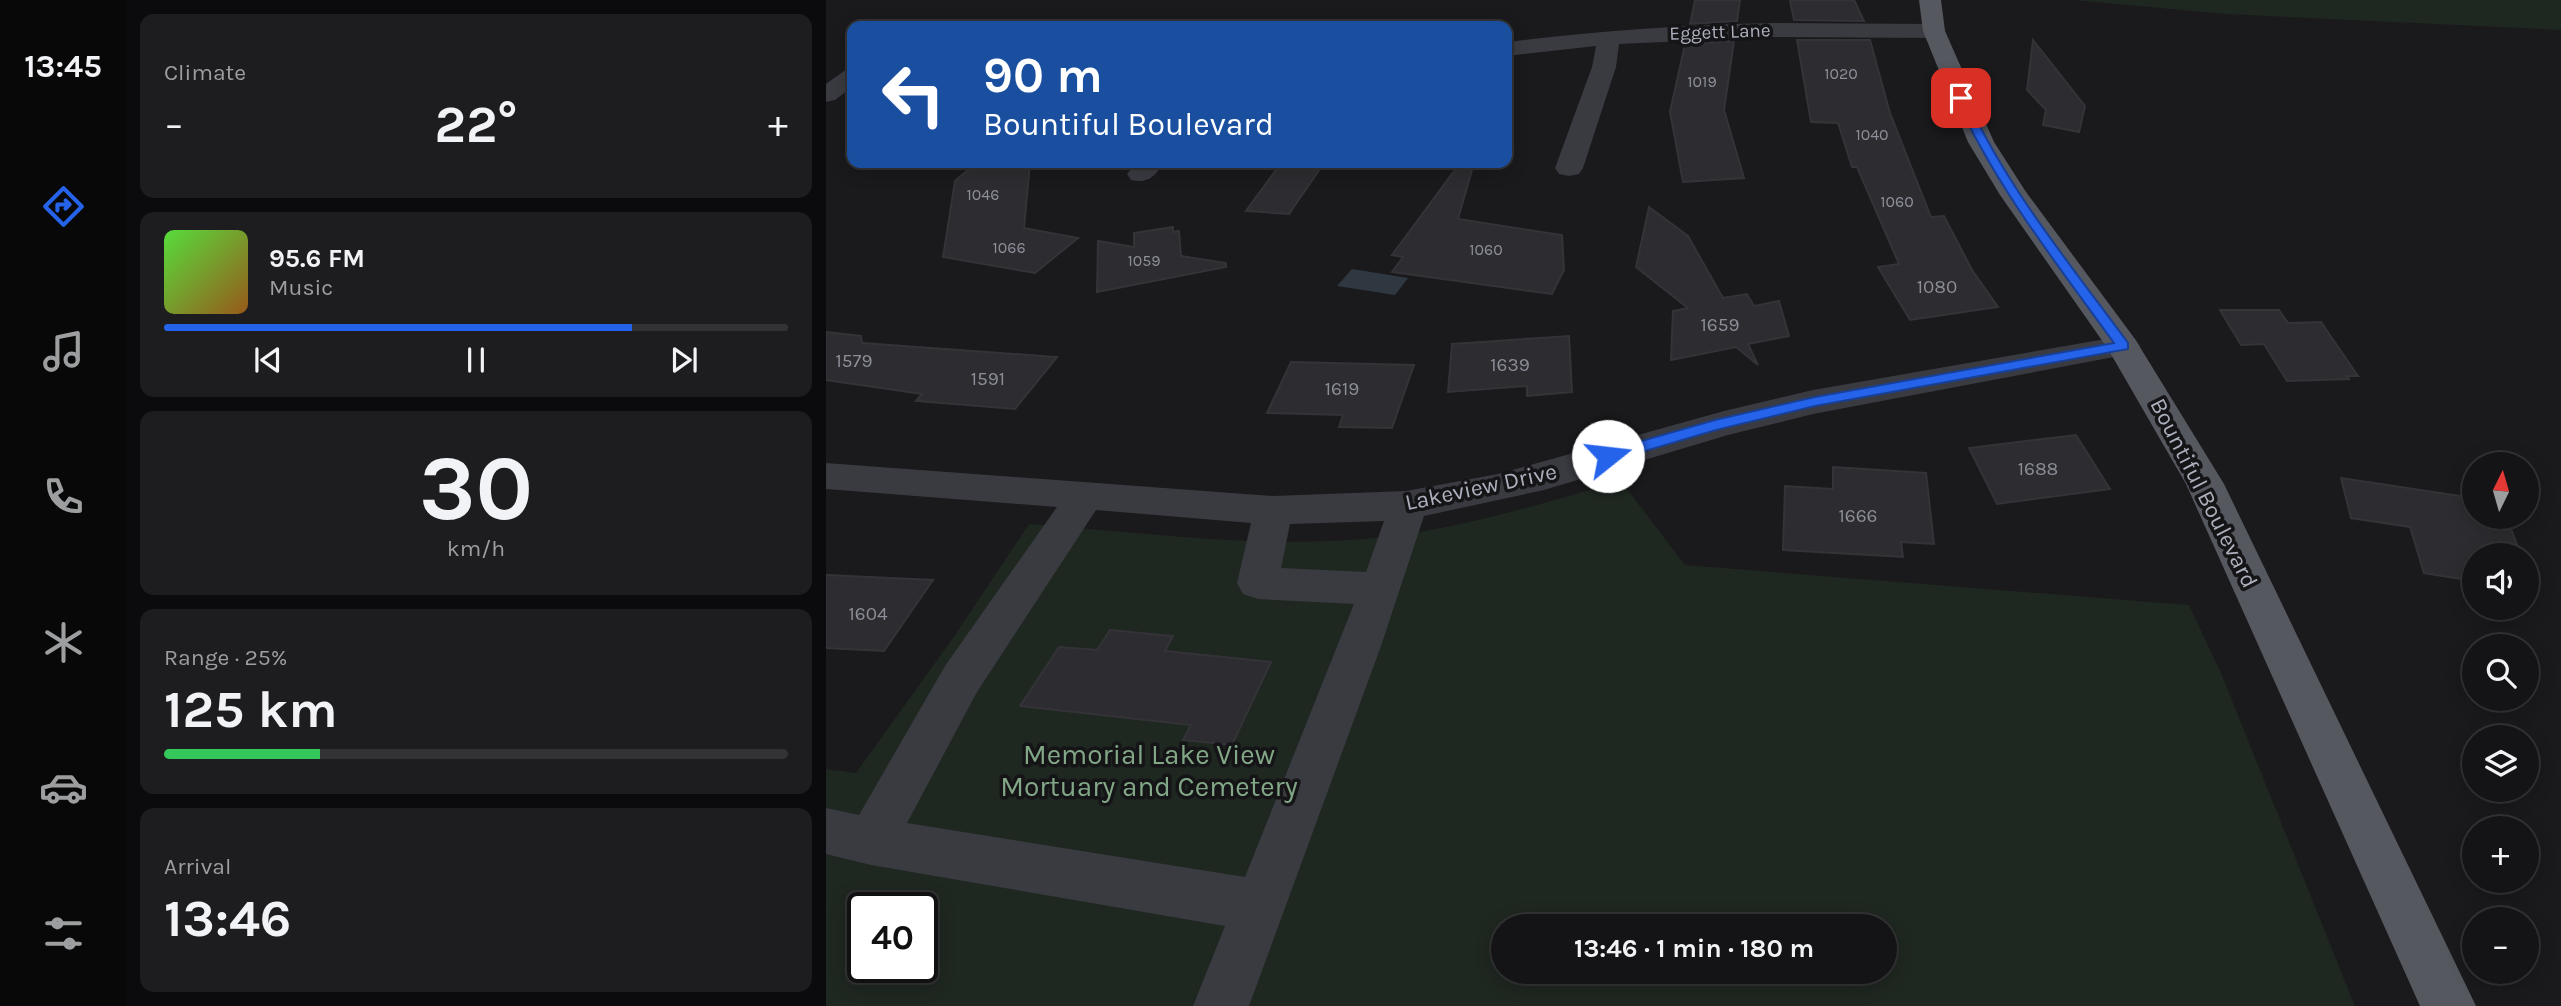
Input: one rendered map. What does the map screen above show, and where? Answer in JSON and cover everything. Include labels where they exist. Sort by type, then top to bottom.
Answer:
[{"type":"main road","name":"Bountiful Boulevard","points":[[1932,15],[1970,120],[1996,168],[2123,346],[2204,484],[2448,1006]]},
{"type":"street","name":"Eggett Lane","points":[[1512,48],[1609,38],[1763,30],[1932,15]]},
{"type":"street","points":[[1569,168],[1604,67],[1609,38]]},
{"type":"street","points":[[826,95],[847,80]]},
{"type":"street","name":"Lakeview Drive","points":[[826,476],[1084,498],[1273,510],[1339,510],[1408,505],[1517,482],[1770,411],[1898,385],[2123,346]]},
{"type":"street","points":[[1084,498],[961,679],[848,836],[1261,906]]},
{"type":"street","points":[[1221,1006],[1380,589],[1408,505]]},
{"type":"street","points":[[1273,510],[1258,583],[1380,589]]},
{"type":"green space","points":[[2073,0],[2561,0],[2561,30],[2225,14]]},
{"type":"green space","name":"Memorial Lake View Mortuary and Cemetery","points":[[1621,481],[1685,565],[2189,605],[2221,673],[2355,1006],[826,1006],[826,769],[856,773],[955,635],[1029,524],[1238,540],[1321,541],[1363,539],[1428,530],[1525,508]]},
{"type":"shaded area","points":[[1352,269],[1408,278],[1395,295],[1337,286]]},
{"type":"building","points":[[1695,0],[1740,0],[1737,21],[1690,24]]},
{"type":"building","points":[[1790,0],[1854,0],[1864,21],[1794,20]]},
{"type":"building","points":[[1797,40],[1870,40],[1890,113],[1931,217],[1944,216],[1972,270],[1998,307],[1910,320],[1878,267],[1899,264],[1857,167],[1852,167],[1838,123],[1811,122]]},
{"type":"building","points":[[2033,40],[2085,106],[2079,132],[2043,125],[2046,110],[2027,90]]},
{"type":"building","points":[[1734,41],[1724,110],[1744,178],[1683,182],[1670,112],[1685,44]]},
{"type":"building","points":[[970,168],[1030,168],[1024,228],[1078,238],[1035,273],[943,257],[955,181]]},
{"type":"building","points":[[1277,168],[1321,168],[1289,214],[1246,211]]},
{"type":"building","points":[[1456,168],[1473,168],[1458,219],[1562,235],[1564,270],[1552,294],[1392,272],[1403,257],[1392,255]]},
{"type":"building","points":[[1649,207],[1688,236],[1723,298],[1747,294],[1754,306],[1779,301],[1789,336],[1748,344],[1758,365],[1736,347],[1671,360],[1673,311],[1688,308],[1636,267]]},
{"type":"building","points":[[1173,227],[1173,232],[1179,231],[1181,256],[1226,263],[1226,267],[1097,292],[1098,241],[1134,247],[1134,233]]},
{"type":"building","points":[[2220,310],[2279,310],[2288,323],[2321,322],[2358,376],[2347,376],[2349,379],[2287,381],[2264,344],[2241,345]]},
{"type":"building","points":[[826,332],[861,336],[862,343],[1057,357],[1015,409],[916,401],[922,394],[826,380]]},
{"type":"building","points":[[1569,336],[1572,392],[1527,396],[1527,386],[1448,392],[1452,344]]},
{"type":"building","points":[[1291,362],[1414,365],[1392,428],[1339,427],[1343,415],[1267,413]]},
{"type":"building","points":[[2076,435],[2110,489],[1997,504],[1969,448]]},
{"type":"building","points":[[1833,467],[1926,473],[1934,544],[1901,542],[1903,557],[1783,550],[1785,486],[1833,489]]},
{"type":"building","points":[[2341,478],[2462,496],[2462,529],[2511,529],[2516,543],[2462,543],[2462,579],[2424,573],[2410,527],[2351,518]]},
{"type":"building","points":[[826,575],[933,580],[884,651],[826,648]]},
{"type":"building","points":[[1110,630],[1173,636],[1165,651],[1271,662],[1232,745],[1183,740],[1191,725],[1020,706],[1059,647],[1097,650]]},
{"type":"route","points":[[1608,456],[1715,425],[1815,401],[2123,346],[1996,168],[1961,98]]}]
